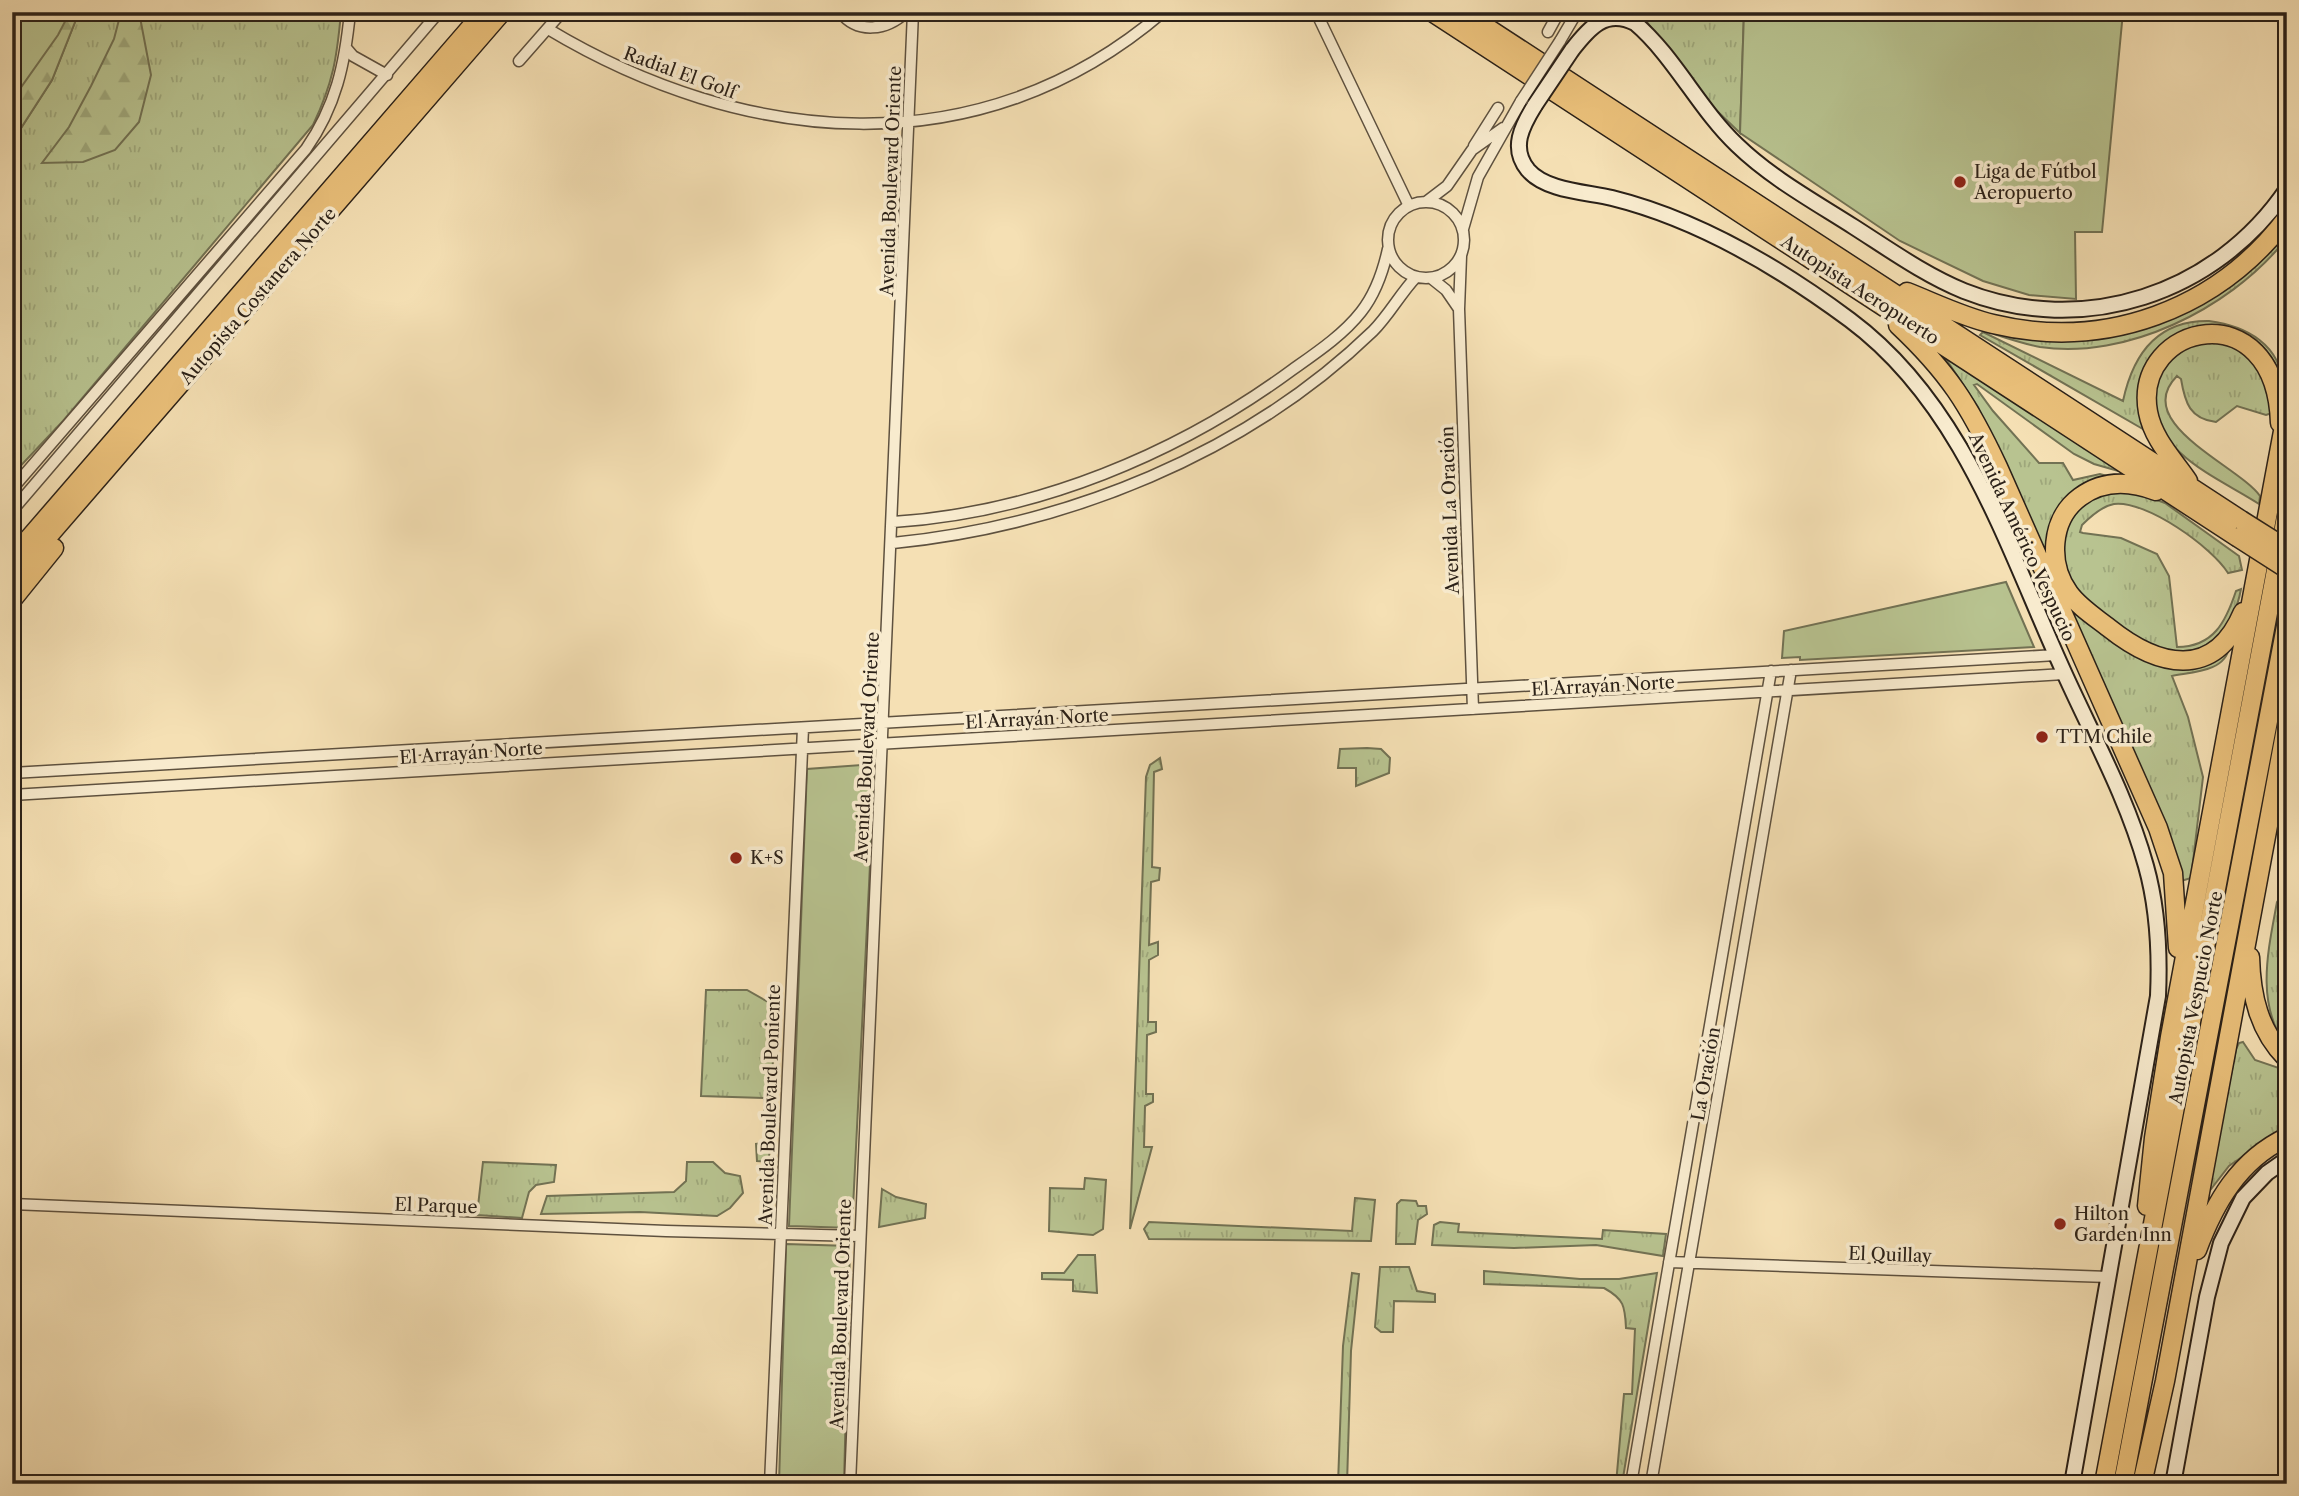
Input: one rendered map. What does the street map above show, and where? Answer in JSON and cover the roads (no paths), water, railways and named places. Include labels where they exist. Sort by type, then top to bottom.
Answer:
[{"type":"highway","name":"Autopista Costanera Norte","points":[[12,558],[484,12]]},
{"type":"highway","name":"Autopista Costanera Norte","points":[[12,578],[502,12]]},
{"type":"highway","name":"Autopista Aeropuerto","points":[[1432,12],[1871,287]]},
{"type":"highway","name":"Autopista Aeropuerto","points":[[1463,12],[1871,287],[2239,528],[2287,569]]},
{"type":"highway","points":[[1871,287],[1992,324],[2044,332],[2099,331],[2152,318],[2201,296],[2247,263],[2287,218]]},
{"type":"highway","points":[[1871,287],[1938,364],[1968,406],[2158,828],[2173,873],[2179,922],[2170,1037]]},
{"type":"highway","points":[[2191,497],[2157,437],[2147,403],[2155,367],[2179,343],[2205,335],[2223,335],[2240,341],[2259,354],[2272,373],[2277,390],[2280,444]]},
{"type":"highway","points":[[2139,1298],[2151,1154],[2170,1037],[2287,410]]},
{"type":"highway","points":[[12,600],[76,520],[132,442]]},
{"type":"highway","points":[[2191,497],[2127,484],[2103,486],[2082,495],[2065,513],[2056,539],[2057,566],[2068,591],[2129,643],[2149,654],[2176,661],[2204,656],[2222,645],[2237,626],[2254,586]]},
{"type":"highway","points":[[12,539],[76,486]]},
{"type":"highway","name":"Autopista Vespucio Norte","points":[[2104,1484],[2287,512]]},
{"type":"highway","name":"Autopista Aeropuerto","points":[[2239,528],[2287,549]]},
{"type":"highway","name":"Autopista Vespucio Norte","points":[[2123,1484],[2287,621]]},
{"type":"highway","points":[[2142,1484],[2180,1296],[2287,723]]},
{"type":"highway","points":[[2249,925],[2256,1006],[2268,1036],[2287,1059]]},
{"type":"highway","points":[[2180,1296],[2218,1200],[2248,1164],[2287,1137]]},
{"type":"street","points":[[12,489],[306,149],[331,109],[347,48],[350,12]]},
{"type":"street","points":[[12,511],[439,12]]},
{"type":"street","points":[[519,61],[562,12]]},
{"type":"street","points":[[840,12],[855,24],[869,28],[884,27],[906,12]]},
{"type":"street","name":"Avenida Boulevard Oriente","points":[[850,1484],[859,1236],[893,543],[913,12]]},
{"type":"street","name":"Radial El Golf","points":[[548,30],[618,69],[671,91],[726,108],[808,122],[858,125],[908,122],[969,110],[1045,84],[1097,58],[1163,12]]},
{"type":"street","points":[[1316,12],[1409,206]]},
{"type":"street","points":[[1548,32],[1559,12]]},
{"type":"street","points":[[1566,45],[1577,12]]},
{"type":"street","name":"Avenida Américo Vespucio","points":[[2072,1484],[2154,1020],[2159,947],[2152,889],[2138,841],[1961,448],[1937,409],[1909,373],[1849,319],[1710,234],[1637,205],[1552,185],[1535,177],[1522,162],[1518,143],[1528,103],[1566,45],[1600,20],[1621,18],[1635,23],[1717,126],[1766,169],[1933,276],[1975,295],[2050,310],[2090,309],[2125,303],[2168,289],[2204,271],[2237,247],[2264,219],[2287,189]]},
{"type":"street","points":[[347,48],[353,56],[387,75]]},
{"type":"street","points":[[1472,150],[1496,134],[1528,103]]},
{"type":"street","points":[[893,522],[976,511],[1043,494],[1127,464],[1204,426],[1283,377],[1347,328],[1372,295],[1388,249],[1391,225],[1409,206],[1426,202],[1447,187],[1498,108]]},
{"type":"street","points":[[1388,249],[1398,267],[1416,277],[1431,278],[1447,272],[1461,256],[1462,229],[1478,177],[1512,117]]},
{"type":"street","points":[[1426,202],[1447,209],[1462,229]]},
{"type":"street","name":"Avenida La Oración","points":[[1461,256],[1459,309],[1473,709]]},
{"type":"street","points":[[893,543],[976,530],[1037,516],[1114,491],[1176,464],[1248,424],[1326,370],[1374,330],[1416,277]]},
{"type":"street","points":[[1431,278],[1449,294],[1459,309]]},
{"type":"street","name":"El Arrayán Norte","points":[[12,773],[2056,655]]},
{"type":"street","name":"La Oración","points":[[1651,1484],[1791,670]]},
{"type":"street","name":"La Oración","points":[[1631,1484],[1771,671]]},
{"type":"street","name":"El Arrayán Norte","points":[[12,795],[2064,674]]},
{"type":"street","name":"Avenida Boulevard Poniente","points":[[770,1484],[803,728]]},
{"type":"street","points":[[2174,1484],[2207,1297],[2224,1234],[2248,1191],[2287,1159]]},
{"type":"street","name":"El Parque","points":[[12,1204],[859,1236]]},
{"type":"street","name":"El Quillay","points":[[1670,1262],[2109,1277]]},
{"type":"street","points":[[2165,1484],[2182,1431]]},
{"type":"place","name":"Liga de Fútbol Aeropuerto","points":[[1960,182]]},
{"type":"place","name":"TTM Chile","points":[[2042,737]]},
{"type":"place","name":"K+S","points":[[736,858]]},
{"type":"place","name":"Hilton Garden Inn","points":[[2060,1224]]}]
